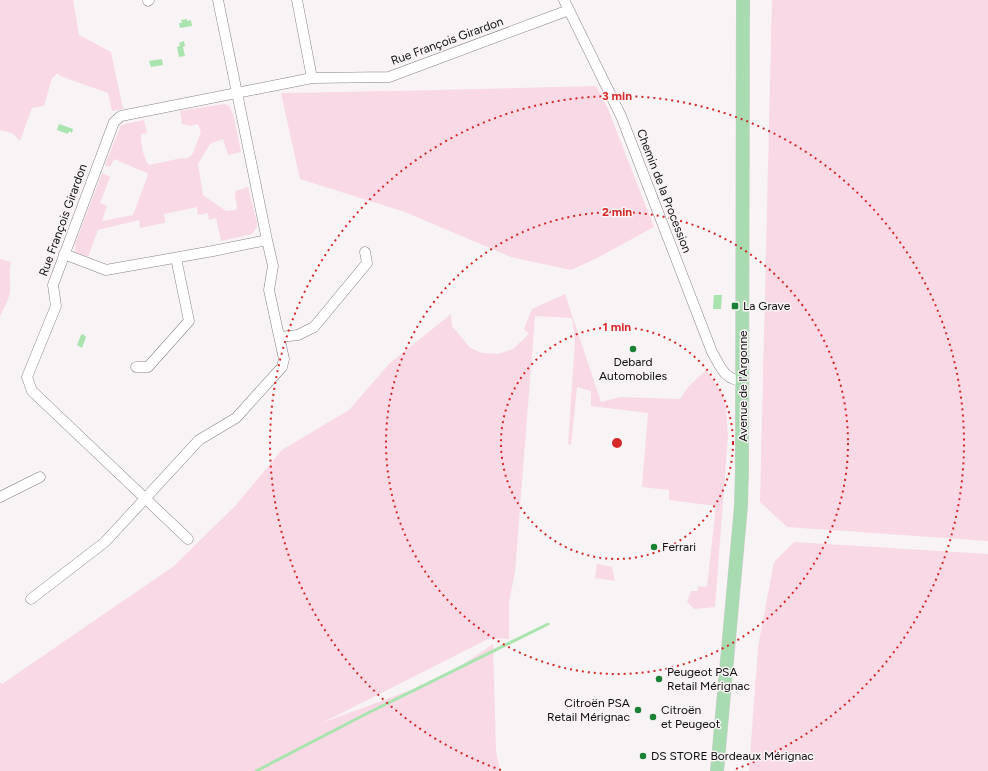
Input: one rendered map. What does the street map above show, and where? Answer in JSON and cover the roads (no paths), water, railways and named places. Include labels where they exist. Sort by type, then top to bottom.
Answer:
[{"type":"main road","name":"Avenue de l'Argonne","points":[[718,771],[741,506],[743,381],[743,0]]},
{"type":"street","points":[[31,599],[105,542],[199,440],[236,418],[282,367],[284,359],[269,290],[273,266],[218,0]]},
{"type":"street","points":[[297,0],[312,78]]},
{"type":"street","name":"Chemin de la Procession","points":[[564,0],[621,116],[712,352],[724,373],[729,378],[735,381],[743,381]]},
{"type":"street","name":"Rue François Girardon","points":[[188,539],[32,391],[27,377],[56,306],[53,285],[114,122],[121,116],[312,78],[389,77],[569,10]]},
{"type":"street","points":[[64,254],[106,270],[267,240]]},
{"type":"street","points":[[280,337],[298,335],[314,327],[367,263],[366,252]]},
{"type":"street","points":[[136,367],[148,367],[189,321],[176,258]]},
{"type":"street","points":[[0,496],[40,477]]},
{"type":"waterway","points":[[256,771],[364,715],[548,624]]},
{"type":"place","name":"La Grave","points":[[735,306]]},
{"type":"place","name":"Debard Automobiles","points":[[633,349]]},
{"type":"place","name":"Ferrari","points":[[654,547]]},
{"type":"place","name":"Peugeot PSA Retail Mérignac","points":[[659,679]]},
{"type":"place","name":"Citroën PSA Retail Mérignac","points":[[638,710]]},
{"type":"place","name":"Citroën et Peugeot","points":[[653,717]]},
{"type":"place","name":"DS STORE Bordeaux Mérignac","points":[[643,756]]}]
